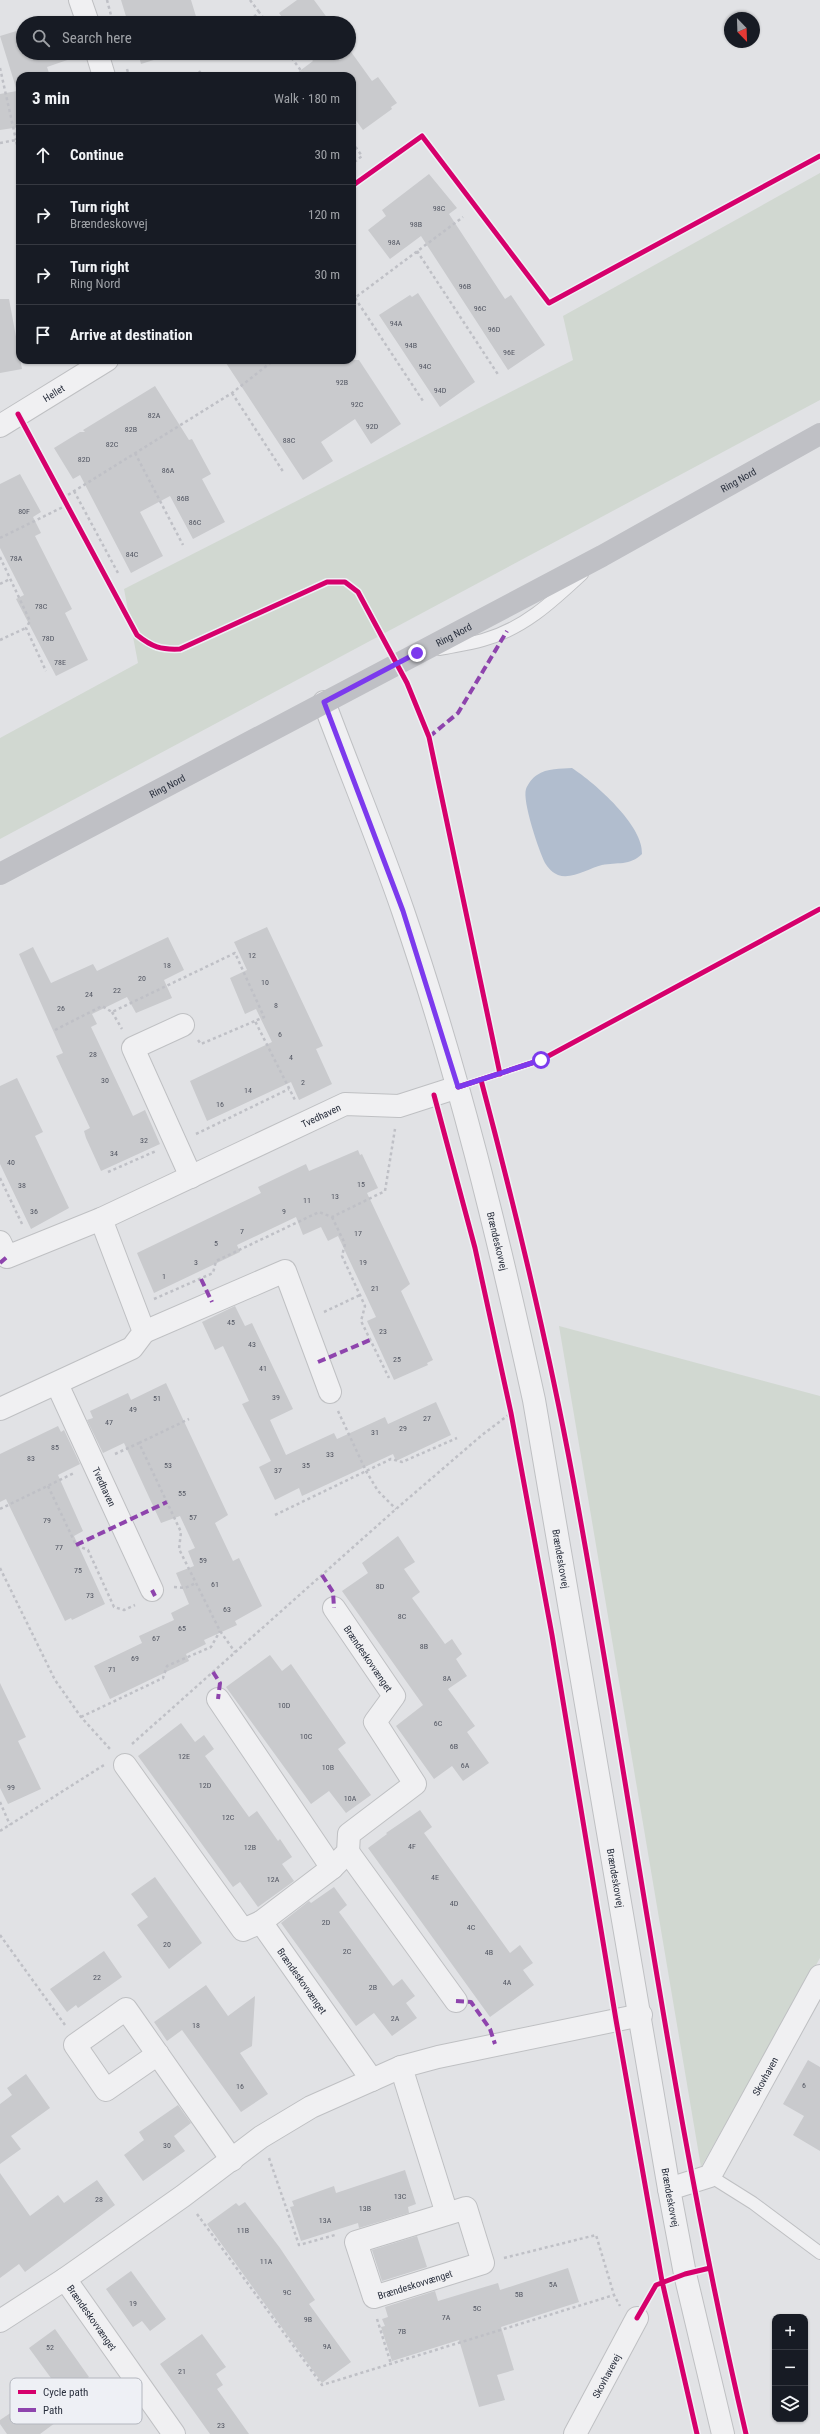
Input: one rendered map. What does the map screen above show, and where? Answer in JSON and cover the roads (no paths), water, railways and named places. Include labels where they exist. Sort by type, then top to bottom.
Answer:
[{"type":"main road","name":"Ring Nord","points":[[0,874],[602,556],[820,434]]},
{"type":"street","points":[[80,0],[86,16]]},
{"type":"street","points":[[99,60],[103,72]]},
{"type":"street","name":"Hellet","points":[[0,426],[101,364]]},
{"type":"street","name":"Brændeskovvej","points":[[324,702],[403,911],[458,1087],[513,1302],[534,1400],[641,2015],[669,2189],[685,2274],[723,2434]]},
{"type":"street","points":[[183,1025],[133,1048],[191,1177]]},
{"type":"street","name":"Tvedhaven","points":[[0,1242],[7,1257],[101,1219],[345,1104],[399,1106],[458,1087]]},
{"type":"street","points":[[101,1219],[144,1332]]},
{"type":"street","points":[[0,1409],[57,1384],[132,1348],[144,1332],[285,1271],[330,1392]]},
{"type":"street","name":"Tvedhaven","points":[[57,1384],[152,1595]]},
{"type":"street","name":"Brændeskovvænget","points":[[334,1608],[394,1696],[375,1722],[415,1784],[349,1834],[348,1852]]},
{"type":"street","points":[[218,1699],[332,1868]]},
{"type":"street","points":[[121,1761],[243,1930],[261,1922],[332,1868],[348,1852],[456,2001]]},
{"type":"street","name":"Brændeskovvænget","points":[[261,1922],[372,2080]]},
{"type":"street","name":"Skovhaven","points":[[710,2176],[820,1976]]},
{"type":"street","points":[[158,2054],[106,2090],[75,2045],[126,2009],[158,2054],[232,2160]]},
{"type":"street","name":"Brændeskovvænget","points":[[0,2321],[64,2279],[232,2160],[261,2137],[311,2107],[401,2067],[495,2044],[641,2015]]},
{"type":"street","points":[[401,2067],[447,2214]]},
{"type":"street","points":[[669,2189],[710,2176]]},
{"type":"street","name":"Brændeskovvænget","points":[[466,2208],[483,2263],[374,2297],[356,2242],[447,2214],[466,2208]]},
{"type":"street","name":"Brændeskovvænget","points":[[64,2279],[134,2378]]},
{"type":"street","name":"Skovhavevej","points":[[576,2434],[637,2318]]},
{"type":"street","name":"Brændeskovvænget","points":[[142,2389],[174,2434]]},
{"type":"lane","points":[[710,2176],[753,2203],[820,2253]]},
{"type":"water","points":[[572,768],[605,794],[627,818],[641,843],[642,854],[637,858],[623,863],[597,866],[569,876],[558,875],[546,865],[539,848],[526,804],[526,789],[535,776],[545,771]]}]
